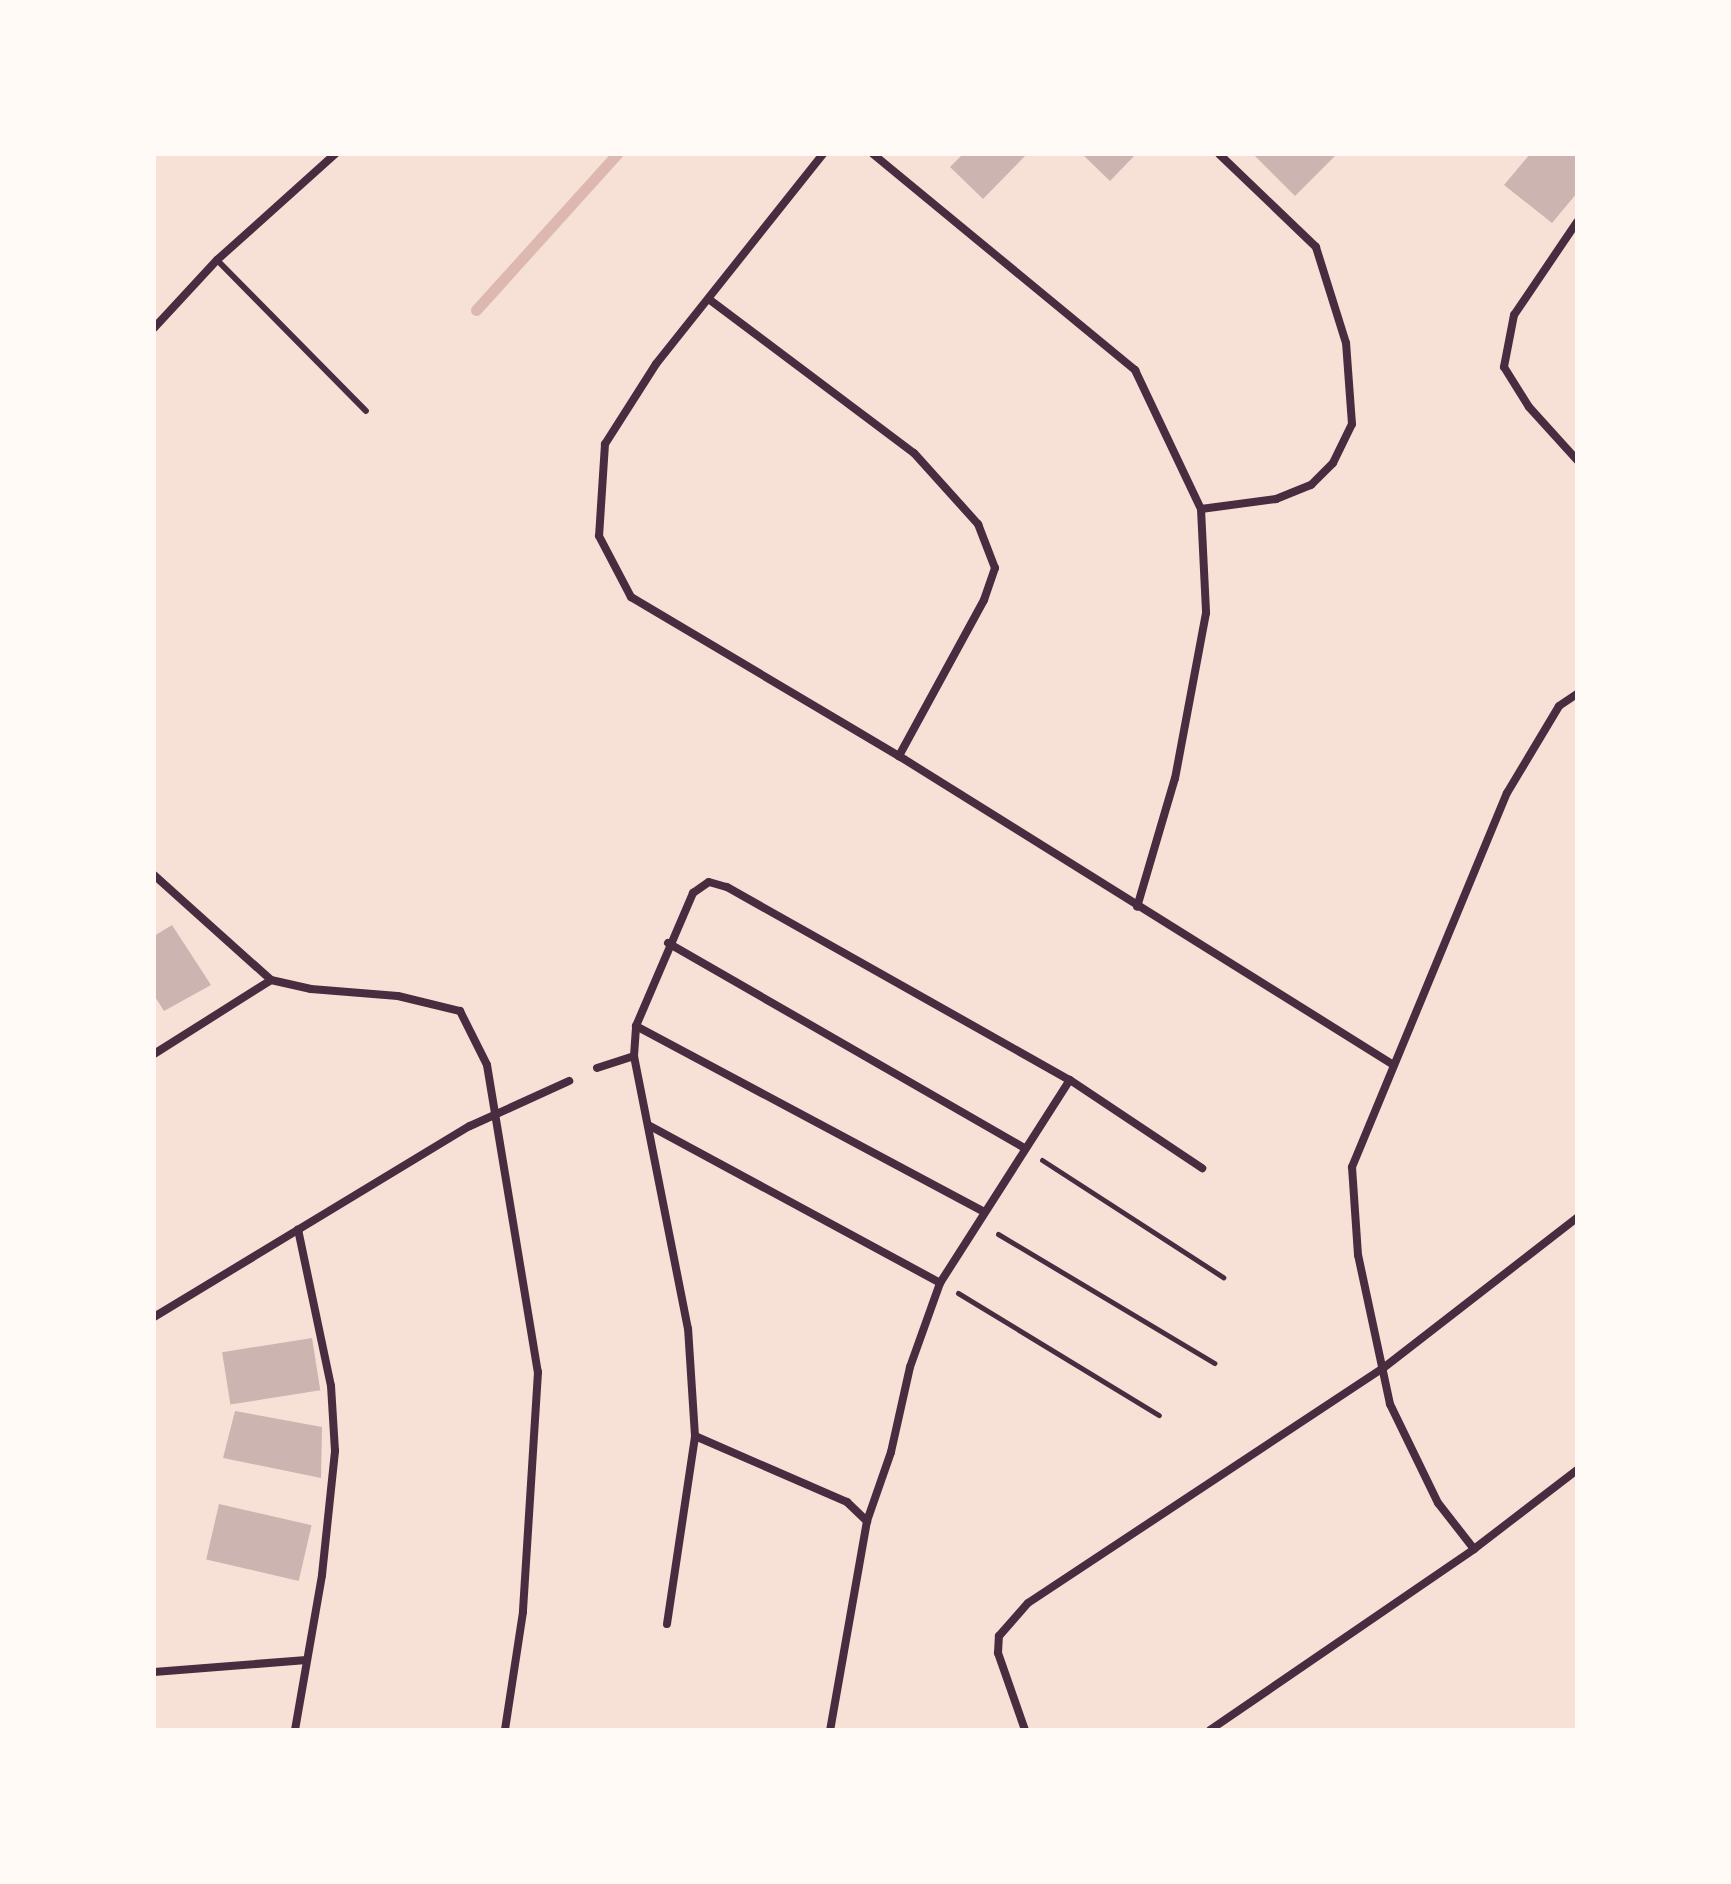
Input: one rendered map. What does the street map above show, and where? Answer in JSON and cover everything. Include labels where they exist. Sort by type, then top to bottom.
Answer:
[{"type":"street","points":[[154,328],[217,260],[335,154]]},
{"type":"street","points":[[823,154],[710,300],[656,364],[605,444],[599,536],[631,597],[899,756],[1392,1064]]},
{"type":"street","points":[[873,154],[1135,370],[1201,509],[1206,613],[1175,778],[1137,907]]},
{"type":"street","points":[[1201,509],[1276,499],[1311,485],[1333,463],[1352,424],[1346,343],[1316,247],[1219,154]]},
{"type":"street","points":[[1577,222],[1514,315],[1504,367],[1529,407],[1577,460]]},
{"type":"street","points":[[710,300],[914,453],[978,524],[995,568],[984,600],[899,756]]},
{"type":"street","points":[[1474,1549],[1438,1503],[1410,1452],[1382,1369],[1358,1255],[1352,1167],[1392,1064],[1507,793],[1559,706],[1577,694]]},
{"type":"street","points":[[154,875],[271,980],[311,989],[398,996],[460,1011],[487,1065],[493,1116],[538,1372],[523,1612],[505,1730]]},
{"type":"street","points":[[667,1624],[695,1436],[688,1329],[634,1056],[636,1026],[668,943],[693,893],[709,882],[727,887],[1070,1080],[1202,1168]]},
{"type":"street","points":[[668,943],[1024,1148]]},
{"type":"street","points":[[154,1054],[271,980]]},
{"type":"street","points":[[636,1026],[982,1211]]},
{"type":"street","points":[[597,1068],[634,1056]]},
{"type":"street","points":[[830,1730],[867,1521],[891,1452],[910,1367],[940,1283],[976,1220],[1070,1080]]},
{"type":"street","points":[[154,1317],[493,1116],[569,1081]]},
{"type":"street","points":[[650,1126],[940,1283]]},
{"type":"street","points":[[1025,1730],[1001,1666],[999,1636],[1028,1603],[1382,1369],[1577,1218]]},
{"type":"street","points":[[295,1730],[335,1451],[331,1386],[298,1229]]},
{"type":"street","points":[[695,1436],[847,1502],[867,1521]]},
{"type":"street","points":[[1210,1730],[1474,1549],[1577,1470]]},
{"type":"street","points":[[154,1672],[307,1660]]},
{"type":"lane","points":[[217,260],[366,411]]},
{"type":"path","points":[[1024,1148],[1223,1277]]},
{"type":"path","points":[[976,1220],[1214,1363]]},
{"type":"path","points":[[940,1283],[1159,1415]]},
{"type":"building","points":[[963,154],[1027,154],[983,199],[950,167]]},
{"type":"building","points":[[1082,154],[1136,154],[1110,181]]},
{"type":"building","points":[[1253,154],[1337,154],[1295,196]]},
{"type":"building","points":[[1530,154],[1577,154],[1577,193],[1552,223],[1504,185]]},
{"type":"building","points":[[172,925],[211,985],[164,1011],[154,995],[154,936]]},
{"type":"building","points":[[312,1338],[320,1390],[230,1405],[222,1352]]},
{"type":"building","points":[[235,1411],[322,1427],[321,1478],[223,1458]]},
{"type":"building","points":[[219,1504],[312,1525],[299,1581],[206,1560]]},
{"type":"waterway","points":[[476,310],[617,154]]}]
